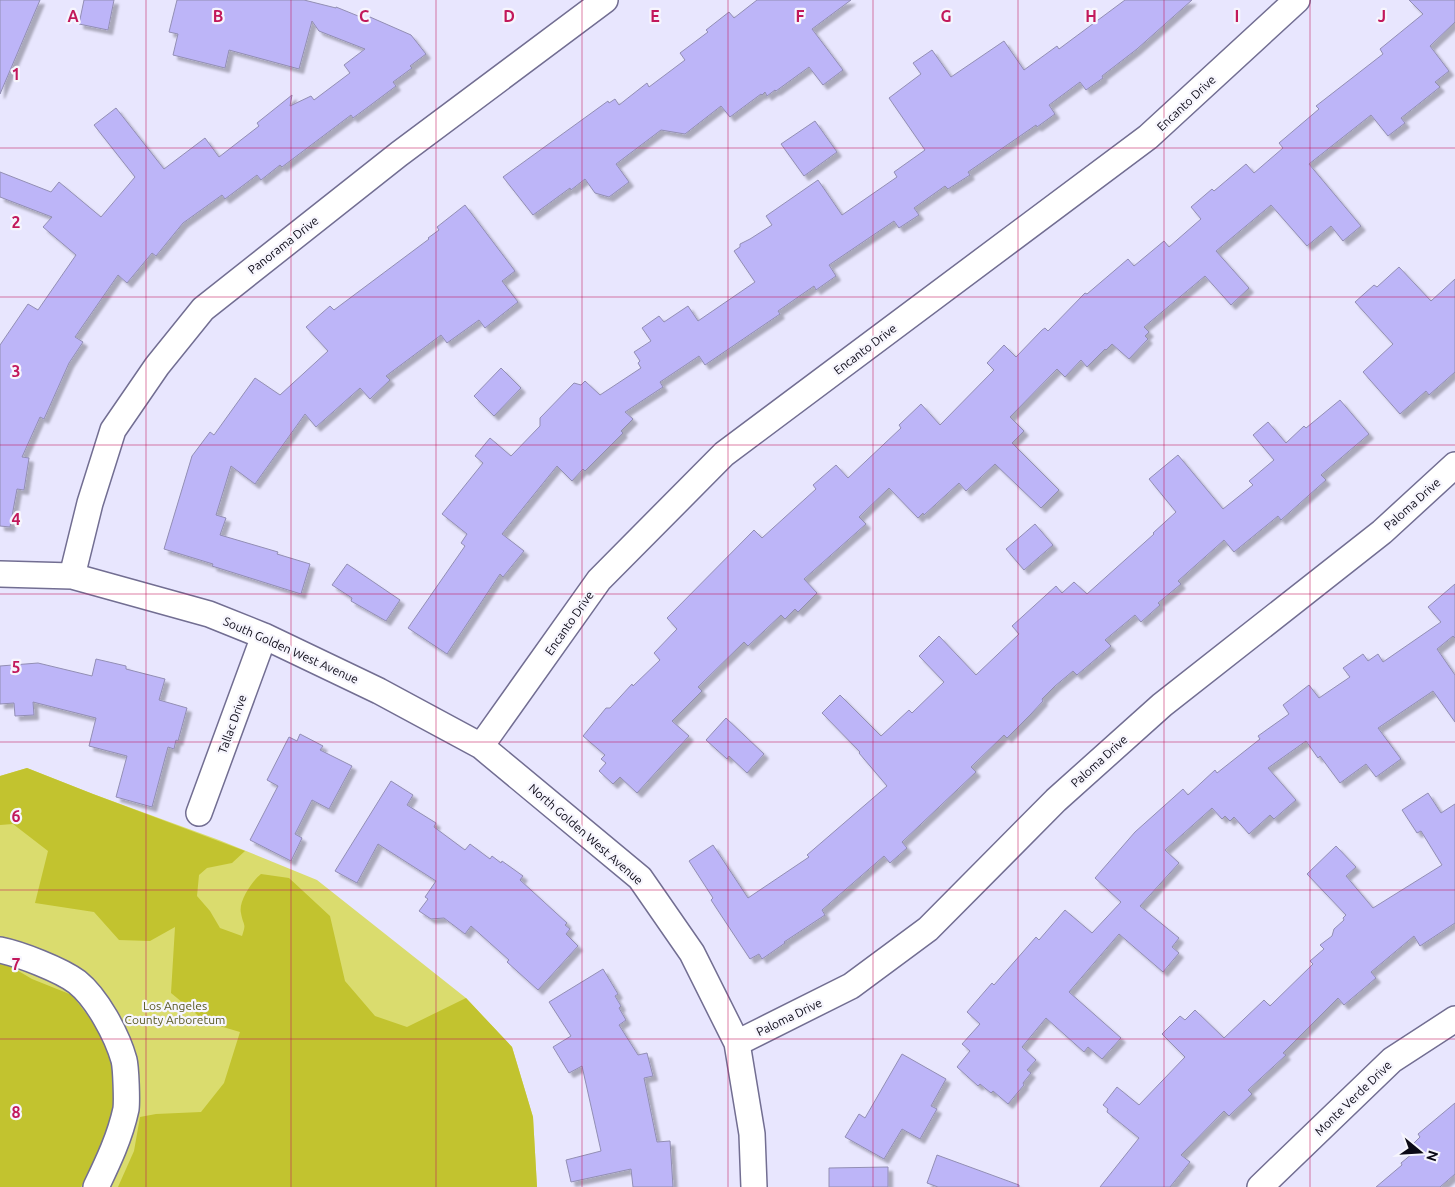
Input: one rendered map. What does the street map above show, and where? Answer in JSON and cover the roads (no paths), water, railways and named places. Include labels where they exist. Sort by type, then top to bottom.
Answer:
[{"type":"street","name":"Panorama Drive","points":[[72,576],[90,503],[113,430],[157,366],[202,309],[399,154],[605,0]]},
{"type":"street","name":"Encanto Drive","points":[[481,746],[599,580],[724,454],[1148,137],[1297,0]]},
{"type":"street","name":"Paloma Drive","points":[[736,1043],[851,986],[928,929],[1056,800],[1162,705],[1382,532],[1455,465]]},
{"type":"street","name":"South Golden West Avenue","points":[[0,574],[72,576],[209,614],[264,636],[380,691],[481,746]]},
{"type":"street","name":"Tallac Drive","points":[[199,813],[264,636]]},
{"type":"street","name":"North Golden West Avenue","points":[[481,746],[640,878],[692,953],[736,1043],[752,1134],[754,1187]]},
{"type":"street","points":[[0,950],[12,952],[44,965],[77,982],[98,1004],[124,1060],[126,1107],[115,1147],[96,1187]]},
{"type":"street","name":"Monte Verde Drive","points":[[1260,1187],[1392,1060],[1455,1019]]},
{"type":"park label","name":"Los Angeles County Arboretum","points":[[175,1012]]}]
